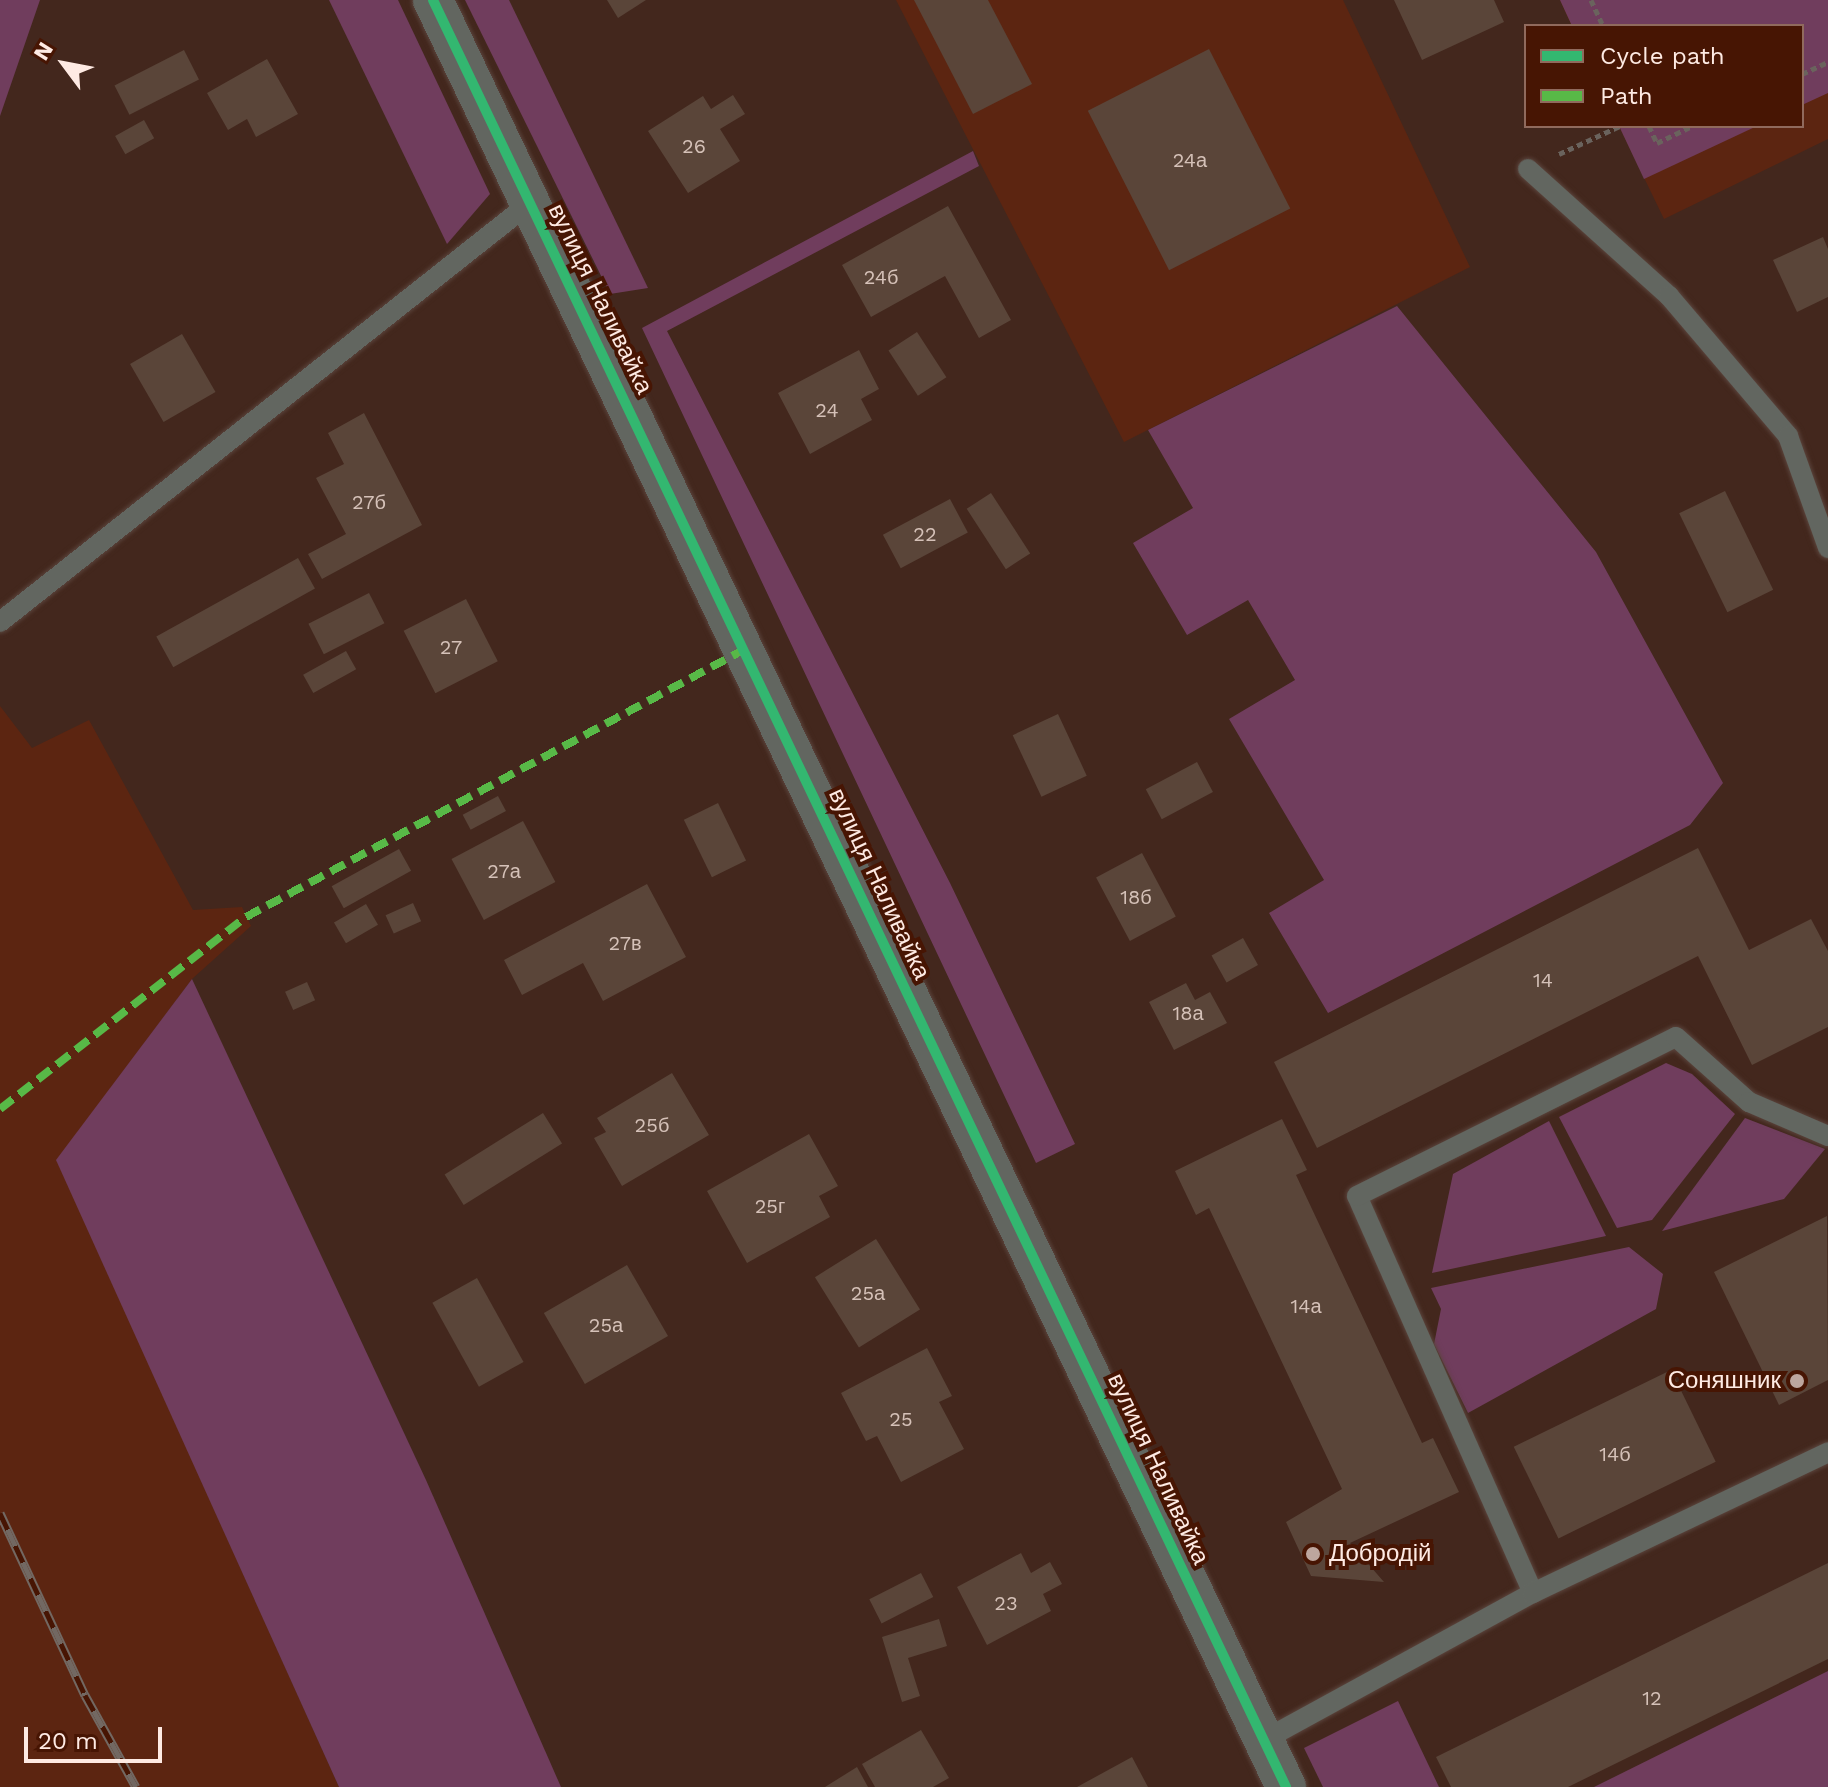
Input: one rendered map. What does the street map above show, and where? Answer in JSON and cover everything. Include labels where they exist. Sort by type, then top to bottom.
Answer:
[{"type":"street","name":"вулиця Наливайка","points":[[433,0],[1286,1787]]},
{"type":"lane","points":[[1528,169],[1669,296],[1788,436],[1828,548]]},
{"type":"lane","points":[[0,622],[531,202]]},
{"type":"lane","points":[[1533,1593],[1357,1196],[1676,1037],[1749,1102],[1828,1136]]},
{"type":"lane","points":[[1264,1740],[1533,1593],[1828,1452]]},
{"type":"path","points":[[1591,0],[1602,24]]},
{"type":"path","points":[[1804,73],[1828,62]]},
{"type":"path","points":[[1528,169],[1616,128]]},
{"type":"path","points":[[1650,128],[1657,143],[1688,128]]},
{"type":"shaded area","points":[[0,0],[40,0],[0,116]]},
{"type":"shaded area","points":[[329,0],[398,0],[490,194],[447,244]]},
{"type":"shaded area","points":[[465,0],[509,0],[648,288],[610,294]]},
{"type":"shaded area","points":[[896,0],[1343,0],[1470,267],[1124,442]]},
{"type":"shaded area","points":[[1560,0],[1828,0],[1828,139],[1664,219],[1620,128],[1804,128],[1804,24],[1571,24]]},
{"type":"shaded area","points":[[1560,0],[1828,0],[1828,93],[1804,104],[1804,24],[1571,24]]},
{"type":"shaded area","points":[[1620,128],[1753,128],[1644,179]]},
{"type":"shaded area","points":[[973,151],[979,166],[667,331],[950,883],[1075,1144],[1036,1163],[642,328]]},
{"type":"shaded area","points":[[1397,306],[1596,552],[1723,783],[1690,825],[1328,1013],[1269,913],[1324,880],[1229,719],[1295,680],[1248,600],[1187,635],[1133,543],[1193,508],[1148,430]]},
{"type":"shaded area","points":[[0,706],[32,748],[89,720],[193,910],[242,907],[251,926],[192,979],[57,1160],[339,1787],[0,1787]]},
{"type":"shaded area","points":[[192,979],[426,1480],[561,1787],[339,1787],[56,1160]]},
{"type":"shaded area","points":[[1666,1063],[1692,1074],[1735,1114],[1652,1220],[1617,1228],[1559,1117]]},
{"type":"shaded area","points":[[1745,1118],[1825,1149],[1784,1199],[1662,1231]]},
{"type":"shaded area","points":[[1549,1121],[1606,1236],[1432,1273],[1453,1174]]},
{"type":"shaded area","points":[[1629,1247],[1663,1274],[1656,1309],[1468,1413],[1434,1344],[1441,1309],[1431,1288]]},
{"type":"shaded area","points":[[1828,1671],[1828,1787],[1594,1787]]},
{"type":"shaded area","points":[[1398,1701],[1439,1787],[1323,1787],[1304,1748]]},
{"type":"building","points":[[607,0],[646,0],[618,18]]},
{"type":"building","points":[[914,0],[988,0],[1032,84],[973,114]]},
{"type":"building","points":[[1394,0],[1494,0],[1504,22],[1422,60]]},
{"type":"building","points":[[1209,49],[1290,208],[1169,270],[1088,111]]},
{"type":"building","points":[[184,50],[199,79],[129,115],[115,85]]},
{"type":"building","points":[[267,59],[298,114],[256,137],[247,119],[228,130],[207,93]]},
{"type":"building","points":[[733,95],[745,114],[720,129],[740,161],[688,193],[648,131],[703,96],[711,109]]},
{"type":"building","points":[[144,120],[154,138],[125,154],[115,136]]},
{"type":"building","points":[[948,206],[1011,320],[979,338],[945,276],[871,317],[842,265]]},
{"type":"building","points":[[1823,237],[1828,249],[1828,297],[1797,312],[1773,260]]},
{"type":"building","points":[[917,332],[946,377],[918,396],[888,351]]},
{"type":"building","points":[[182,334],[216,392],[164,422],[130,364]]},
{"type":"building","points":[[859,350],[879,389],[861,399],[872,420],[810,454],[778,393]]},
{"type":"building","points":[[364,413],[422,525],[322,579],[308,554],[346,534],[316,478],[344,464],[328,433]]},
{"type":"building","points":[[1725,491],[1773,590],[1727,612],[1679,513]]},
{"type":"building","points":[[991,493],[1030,553],[1006,569],[967,509]]},
{"type":"building","points":[[950,499],[968,533],[901,568],[883,535]]},
{"type":"building","points":[[298,558],[315,589],[173,667],[156,637]]},
{"type":"building","points":[[369,593],[384,623],[324,654],[308,624]]},
{"type":"building","points":[[466,599],[498,661],[435,693],[404,631]]},
{"type":"building","points":[[346,651],[356,669],[313,693],[303,675]]},
{"type":"building","points":[[1058,714],[1087,776],[1041,797],[1013,735]]},
{"type":"building","points":[[1197,762],[1213,792],[1162,819],[1146,789]]},
{"type":"building","points":[[498,796],[506,811],[471,830],[463,815]]},
{"type":"building","points":[[718,803],[746,861],[712,877],[684,820]]},
{"type":"building","points":[[523,821],[555,882],[484,920],[451,859]]},
{"type":"building","points":[[1698,848],[1749,950],[1811,919],[1828,951],[1828,1027],[1752,1065],[1698,956],[1317,1148],[1274,1062]]},
{"type":"building","points":[[399,849],[411,871],[344,908],[332,886]]},
{"type":"building","points":[[1142,853],[1176,917],[1130,941],[1096,877]]},
{"type":"building","points":[[647,884],[686,957],[603,1001],[583,963],[522,995],[504,960]]},
{"type":"building","points":[[413,903],[421,921],[394,933],[386,915]]},
{"type":"building","points":[[366,904],[378,925],[346,943],[334,922]]},
{"type":"building","points":[[1243,938],[1258,965],[1227,983],[1212,955]]},
{"type":"building","points":[[307,982],[315,1000],[293,1010],[285,992]]},
{"type":"building","points":[[1186,983],[1195,1000],[1210,992],[1227,1023],[1174,1050],[1149,1002]]},
{"type":"building","points":[[672,1073],[709,1135],[622,1186],[594,1138],[606,1132],[597,1118]]},
{"type":"building","points":[[543,1113],[562,1144],[464,1205],[445,1174]]},
{"type":"building","points":[[1282,1119],[1307,1170],[1296,1175],[1422,1443],[1433,1438],[1459,1492],[1350,1543],[1384,1582],[1311,1576],[1286,1522],[1342,1489],[1209,1208],[1196,1215],[1175,1171]]},
{"type":"building","points":[[809,1134],[838,1186],[819,1196],[830,1217],[747,1263],[707,1191]]},
{"type":"building","points":[[1827,1216],[1828,1380],[1779,1405],[1714,1272]]},
{"type":"building","points":[[876,1239],[920,1309],[859,1348],[815,1277]]},
{"type":"building","points":[[627,1265],[668,1336],[585,1384],[544,1313]]},
{"type":"building","points":[[477,1278],[524,1362],[479,1387],[432,1303]]},
{"type":"building","points":[[927,1348],[952,1396],[939,1402],[964,1449],[901,1482],[877,1436],[866,1441],[841,1393]]},
{"type":"building","points":[[1671,1370],[1716,1462],[1558,1538],[1514,1447]]},
{"type":"building","points":[[1021,1553],[1031,1573],[1050,1562],[1062,1584],[1043,1594],[1051,1611],[987,1645],[957,1587]]},
{"type":"building","points":[[1828,1563],[1828,1659],[1568,1787],[1451,1787],[1436,1757]]},
{"type":"building","points":[[921,1573],[933,1597],[882,1623],[869,1599]]},
{"type":"building","points":[[939,1619],[947,1646],[908,1658],[920,1696],[902,1702],[882,1637]]},
{"type":"building","points":[[921,1730],[949,1778],[933,1787],[875,1787],[862,1764]]},
{"type":"building","points":[[1132,1757],[1148,1787],[1077,1787]]},
{"type":"building","points":[[857,1767],[868,1787],[825,1787]]},
{"type":"railway","points":[[0,1513],[85,1695],[136,1787]]},
{"type":"marked path","points":[[0,1109],[246,917],[745,649]]},
{"type":"cycle path","points":[[433,0],[1286,1787]]},
{"type":"place","name":"Соняшник","points":[[1797,1381]]},
{"type":"place","name":"Добродій","points":[[1313,1554]]}]
